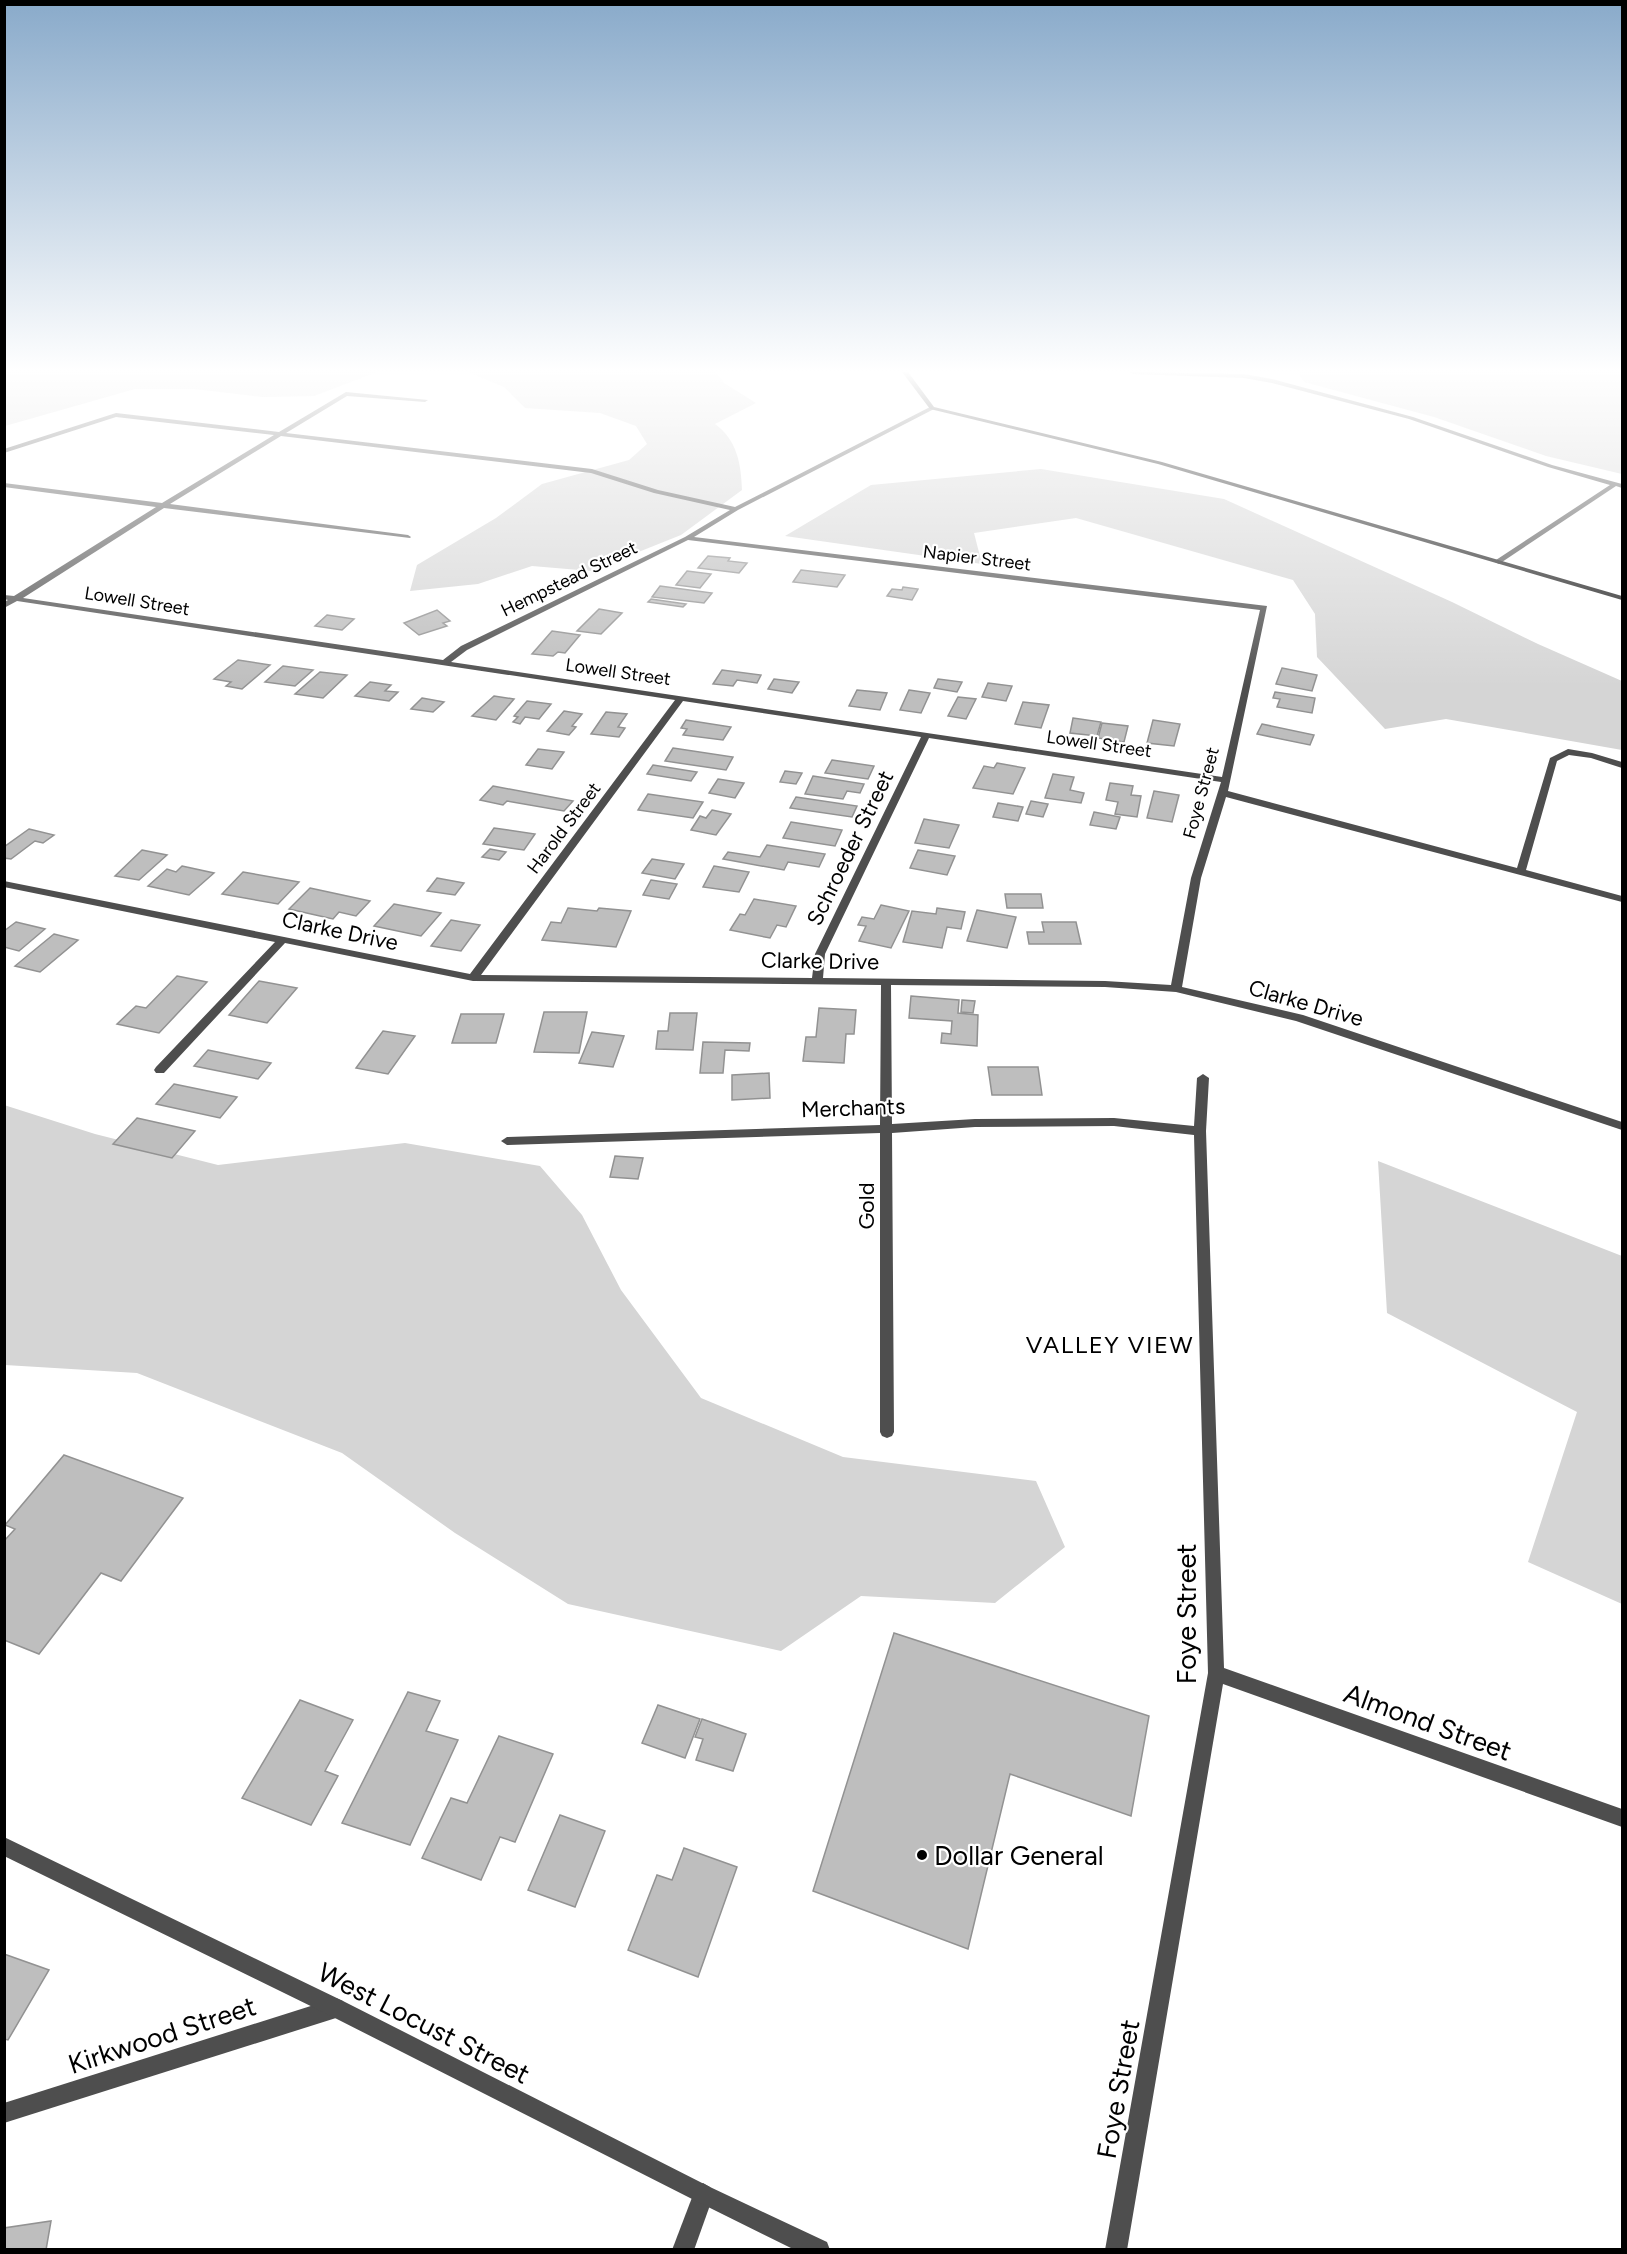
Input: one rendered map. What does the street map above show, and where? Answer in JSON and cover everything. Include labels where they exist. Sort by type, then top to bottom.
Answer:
[{"type":"main road","points":[[1209,477],[1623,598]]},
{"type":"street","points":[[4,606],[209,477]]},
{"type":"street","points":[[611,477],[656,492],[736,509]]},
{"type":"street","name":"Hempstead Street","points":[[443,664],[464,648],[687,538],[736,509],[798,477]]},
{"type":"street","points":[[1591,477],[1619,485]]},
{"type":"street","points":[[4,485],[408,537]]},
{"type":"street","points":[[1499,561],[1619,485]]},
{"type":"street","name":"Napier Street","points":[[687,538],[1264,608]]},
{"type":"street","name":"Lowell Street","points":[[4,597],[1227,780]]},
{"type":"street","name":"Foye Street","points":[[1176,989],[1196,878],[1227,780],[1264,608]]},
{"type":"street","name":"Harold Street","points":[[473,978],[681,698]]},
{"type":"street","name":"Schroeder Street","points":[[817,980],[820,954],[926,735]]},
{"type":"street","points":[[1521,871],[1553,760],[1568,752],[1623,765]]},
{"type":"street","points":[[1223,793],[1623,899]]},
{"type":"street","name":"Clarke Drive","points":[[4,884],[473,978],[1105,984],[1176,989],[1299,1018],[1623,1126]]},
{"type":"street","points":[[160,1070],[283,939]]},
{"type":"street","name":"Gold","points":[[886,981],[887,1432]]},
{"type":"street","name":"Foye Street","points":[[1116,2250],[1216,1673],[1200,1131],[1203,1078]]},
{"type":"street","name":"Merchants","points":[[507,1141],[888,1129],[975,1123],[1114,1122],[1200,1131]]},
{"type":"street","name":"Almond Street","points":[[1216,1673],[1623,1818]]},
{"type":"street","name":"West Locust Street","points":[[4,1846],[336,2008],[703,2194],[819,2250]]},
{"type":"street","name":"Kirkwood Street","points":[[4,2113],[336,2008]]},
{"type":"street","points":[[683,2250],[703,2194]]},
{"type":"shaded area","points":[[567,477],[741,477],[742,490],[681,535],[591,571],[532,566],[478,584],[410,591],[417,565],[496,518],[542,484]]},
{"type":"shaded area","points":[[954,477],[1091,477],[1224,499],[1622,681],[1622,750],[1446,719],[1385,729],[1317,657],[1315,614],[1293,580],[1076,518],[974,533],[982,564],[785,536],[871,485]]},
{"type":"shaded area","points":[[4,1105],[95,1134],[218,1165],[405,1143],[540,1166],[582,1215],[621,1290],[701,1398],[843,1457],[1036,1481],[1065,1547],[995,1603],[861,1596],[781,1651],[568,1604],[455,1533],[342,1453],[137,1373],[5,1365]]},
{"type":"shaded area","points":[[1378,1161],[1622,1256],[1622,1604],[1528,1562],[1577,1412],[1387,1313]]},
{"type":"building","points":[[708,556],[730,558],[728,561],[747,563],[739,573],[698,568]]},
{"type":"building","points":[[801,570],[845,575],[837,587],[793,582]]},
{"type":"building","points":[[687,571],[711,574],[700,588],[676,585]]},
{"type":"building","points":[[660,586],[712,593],[704,603],[652,597]]},
{"type":"building","points":[[903,587],[918,589],[912,600],[887,596],[892,589],[902,590]]},
{"type":"building","points":[[651,599],[686,604],[683,607],[648,602]]},
{"type":"building","points":[[599,609],[622,613],[601,634],[577,631]]},
{"type":"building","points":[[437,610],[450,621],[443,623],[447,626],[419,635],[404,623]]},
{"type":"building","points":[[327,615],[354,619],[342,630],[315,626]]},
{"type":"building","points":[[552,631],[580,635],[565,653],[558,652],[553,656],[532,654]]},
{"type":"building","points":[[238,660],[270,665],[242,689],[226,686],[231,682],[214,679]]},
{"type":"building","points":[[283,666],[313,670],[295,686],[265,682]]},
{"type":"building","points":[[1282,668],[1317,675],[1312,691],[1276,684]]},
{"type":"building","points":[[722,670],[761,675],[757,683],[737,680],[733,686],[713,684]]},
{"type":"building","points":[[320,672],[347,675],[323,698],[295,694]]},
{"type":"building","points":[[774,679],[799,682],[792,693],[768,689]]},
{"type":"building","points":[[938,679],[962,682],[957,692],[934,688]]},
{"type":"building","points":[[370,682],[391,685],[385,691],[398,692],[389,701],[355,696]]},
{"type":"building","points":[[988,683],[1012,686],[1006,701],[982,697]]},
{"type":"building","points":[[857,690],[887,693],[880,710],[849,706]]},
{"type":"building","points":[[909,690],[930,693],[921,713],[900,710]]},
{"type":"building","points":[[1275,692],[1315,698],[1312,713],[1277,707],[1280,699],[1273,698]]},
{"type":"building","points":[[494,696],[514,699],[496,720],[472,716]]},
{"type":"building","points":[[958,697],[976,699],[966,719],[948,716]]},
{"type":"building","points":[[422,698],[444,702],[433,712],[411,709]]},
{"type":"building","points":[[527,701],[551,704],[539,719],[525,717],[520,724],[513,722],[518,717],[514,716]]},
{"type":"building","points":[[1023,702],[1049,705],[1041,728],[1015,724]]},
{"type":"building","points":[[564,711],[582,714],[572,726],[576,727],[569,735],[547,731]]},
{"type":"building","points":[[606,712],[627,714],[618,727],[625,728],[619,737],[591,734]]},
{"type":"building","points":[[1073,718],[1101,722],[1097,736],[1070,733]]},
{"type":"building","points":[[686,720],[731,727],[723,740],[683,735],[687,729],[681,728]]},
{"type":"building","points":[[1153,720],[1180,724],[1174,746],[1147,743]]},
{"type":"building","points":[[1102,723],[1128,726],[1124,742],[1098,738]]},
{"type":"building","points":[[1262,724],[1314,735],[1310,745],[1257,734]]},
{"type":"building","points":[[673,748],[733,757],[726,770],[665,761]]},
{"type":"building","points":[[538,749],[564,752],[552,769],[526,765]]},
{"type":"building","points":[[832,760],[874,766],[868,779],[825,773]]},
{"type":"building","points":[[997,763],[1025,768],[1013,794],[973,788],[984,766],[994,768]]},
{"type":"building","points":[[653,765],[697,772],[691,781],[647,774]]},
{"type":"building","points":[[785,771],[802,773],[796,784],[780,782]]},
{"type":"building","points":[[1053,774],[1074,777],[1070,790],[1084,793],[1081,803],[1045,798]]},
{"type":"building","points":[[813,776],[864,784],[860,793],[847,791],[843,799],[805,794]]},
{"type":"building","points":[[718,779],[744,783],[735,798],[709,793]]},
{"type":"building","points":[[1110,783],[1133,786],[1131,795],[1141,796],[1137,817],[1115,814],[1118,802],[1106,800]]},
{"type":"building","points":[[493,786],[573,801],[564,811],[507,801],[503,805],[480,800]]},
{"type":"building","points":[[1154,791],[1179,795],[1172,822],[1147,818]]},
{"type":"building","points":[[648,794],[703,802],[693,818],[638,810]]},
{"type":"building","points":[[796,797],[857,806],[852,817],[790,808]]},
{"type":"building","points":[[1031,801],[1048,804],[1043,817],[1026,814]]},
{"type":"building","points":[[998,803],[1023,807],[1018,821],[993,817]]},
{"type":"building","points":[[712,810],[731,814],[716,835],[691,830],[700,816],[706,818]]},
{"type":"building","points":[[1094,812],[1120,817],[1116,829],[1090,825]]},
{"type":"building","points":[[924,819],[959,825],[949,848],[915,843]]},
{"type":"building","points":[[791,822],[842,830],[835,846],[783,838]]},
{"type":"building","points":[[494,828],[535,834],[524,850],[483,844]]},
{"type":"building","points":[[29,829],[54,835],[43,843],[35,841],[11,859],[4,858],[4,847]]},
{"type":"building","points":[[767,845],[825,854],[819,867],[788,862],[784,870],[723,859],[728,852],[760,857]]},
{"type":"building","points":[[490,849],[506,852],[499,860],[482,857]]},
{"type":"building","points":[[142,850],[167,855],[139,880],[115,876]]},
{"type":"building","points":[[918,850],[955,856],[947,875],[910,868]]},
{"type":"building","points":[[652,859],[684,864],[675,879],[642,873]]},
{"type":"building","points":[[182,866],[214,873],[189,895],[148,886],[167,869],[176,872]]},
{"type":"building","points":[[714,866],[749,872],[739,892],[703,887]]},
{"type":"building","points":[[243,872],[299,882],[278,904],[222,894]]},
{"type":"building","points":[[437,878],[464,883],[455,895],[427,891]]},
{"type":"building","points":[[651,880],[677,884],[669,899],[643,895]]},
{"type":"building","points":[[310,888],[370,901],[356,916],[339,912],[333,919],[289,909]]},
{"type":"building","points":[[1005,894],[1041,894],[1043,908],[1007,908]]},
{"type":"building","points":[[754,899],[796,906],[786,927],[777,925],[770,938],[730,930],[740,914],[745,915]]},
{"type":"building","points":[[394,904],[441,913],[421,936],[374,926]]},
{"type":"building","points":[[881,905],[909,911],[891,948],[859,941],[866,926],[858,925],[862,917],[874,919]]},
{"type":"building","points":[[568,908],[631,911],[616,947],[542,940],[551,922],[561,923]]},
{"type":"building","points":[[937,908],[965,912],[961,929],[947,927],[942,948],[903,942],[912,911],[936,914]]},
{"type":"building","points":[[977,910],[1016,917],[1007,948],[967,941]]},
{"type":"building","points":[[451,920],[480,925],[461,951],[431,946]]},
{"type":"building","points":[[16,922],[45,929],[19,951],[4,947],[4,931]]},
{"type":"building","points":[[1042,922],[1076,922],[1081,944],[1029,944],[1027,932],[1044,932]]},
{"type":"building","points":[[54,934],[78,940],[40,972],[15,966]]},
{"type":"building","points":[[177,976],[207,982],[159,1033],[117,1024],[136,1006],[146,1008]]},
{"type":"building","points":[[259,981],[297,988],[267,1023],[229,1015]]},
{"type":"building","points":[[911,996],[959,1000],[958,1013],[978,1015],[977,1046],[941,1043],[942,1033],[951,1034],[952,1021],[909,1018]]},
{"type":"building","points":[[962,1000],[975,1001],[973,1013],[961,1012]]},
{"type":"building","points":[[819,1008],[856,1010],[854,1034],[846,1034],[844,1063],[803,1061],[806,1037],[816,1037]]},
{"type":"building","points":[[544,1012],[587,1012],[579,1053],[534,1052]]},
{"type":"building","points":[[670,1013],[697,1013],[693,1050],[656,1049],[658,1031],[668,1031]]},
{"type":"building","points":[[461,1014],[504,1014],[496,1043],[452,1043]]},
{"type":"building","points":[[383,1031],[415,1036],[388,1074],[356,1068]]},
{"type":"building","points":[[592,1032],[624,1036],[613,1067],[579,1063]]},
{"type":"building","points":[[703,1042],[750,1043],[749,1051],[725,1050],[723,1073],[700,1073]]},
{"type":"building","points":[[208,1050],[271,1063],[258,1079],[194,1066]]},
{"type":"building","points":[[988,1067],[1038,1067],[1042,1095],[992,1095]]},
{"type":"building","points":[[769,1073],[770,1098],[732,1100],[732,1075]]},
{"type":"building","points":[[174,1084],[237,1097],[220,1118],[156,1104]]},
{"type":"building","points":[[137,1118],[195,1131],[172,1158],[113,1144]]},
{"type":"building","points":[[615,1156],[643,1158],[638,1179],[610,1177]]},
{"type":"building","points":[[64,1455],[183,1498],[121,1581],[101,1573],[39,1654],[4,1640],[4,1541],[15,1529],[5,1525]]},
{"type":"building","points":[[894,1633],[1149,1716],[1131,1816],[1010,1774],[968,1949],[813,1891]]},
{"type":"building","points":[[408,1692],[440,1701],[426,1731],[458,1740],[410,1845],[342,1823]]},
{"type":"building","points":[[300,1700],[353,1720],[325,1771],[338,1776],[311,1825],[242,1798]]},
{"type":"building","points":[[658,1705],[700,1719],[685,1758],[642,1743]]},
{"type":"building","points":[[702,1719],[746,1734],[733,1771],[696,1760],[703,1739],[695,1737]]},
{"type":"building","points":[[499,1736],[553,1754],[515,1842],[500,1837],[481,1880],[422,1858],[451,1798],[467,1803]]},
{"type":"building","points":[[560,1815],[605,1831],[575,1907],[528,1890]]},
{"type":"building","points":[[684,1848],[737,1867],[698,1977],[628,1950],[657,1875],[672,1880]]},
{"type":"building","points":[[4,1954],[49,1970],[8,2040],[4,2039]]},
{"type":"building","points":[[51,2221],[46,2250],[4,2250],[4,2228]]},
{"type":"place","name":"Dollar General","points":[[922,1855]]},
{"type":"district","name":"VALLEY VIEW","points":[[1110,1344]]}]
